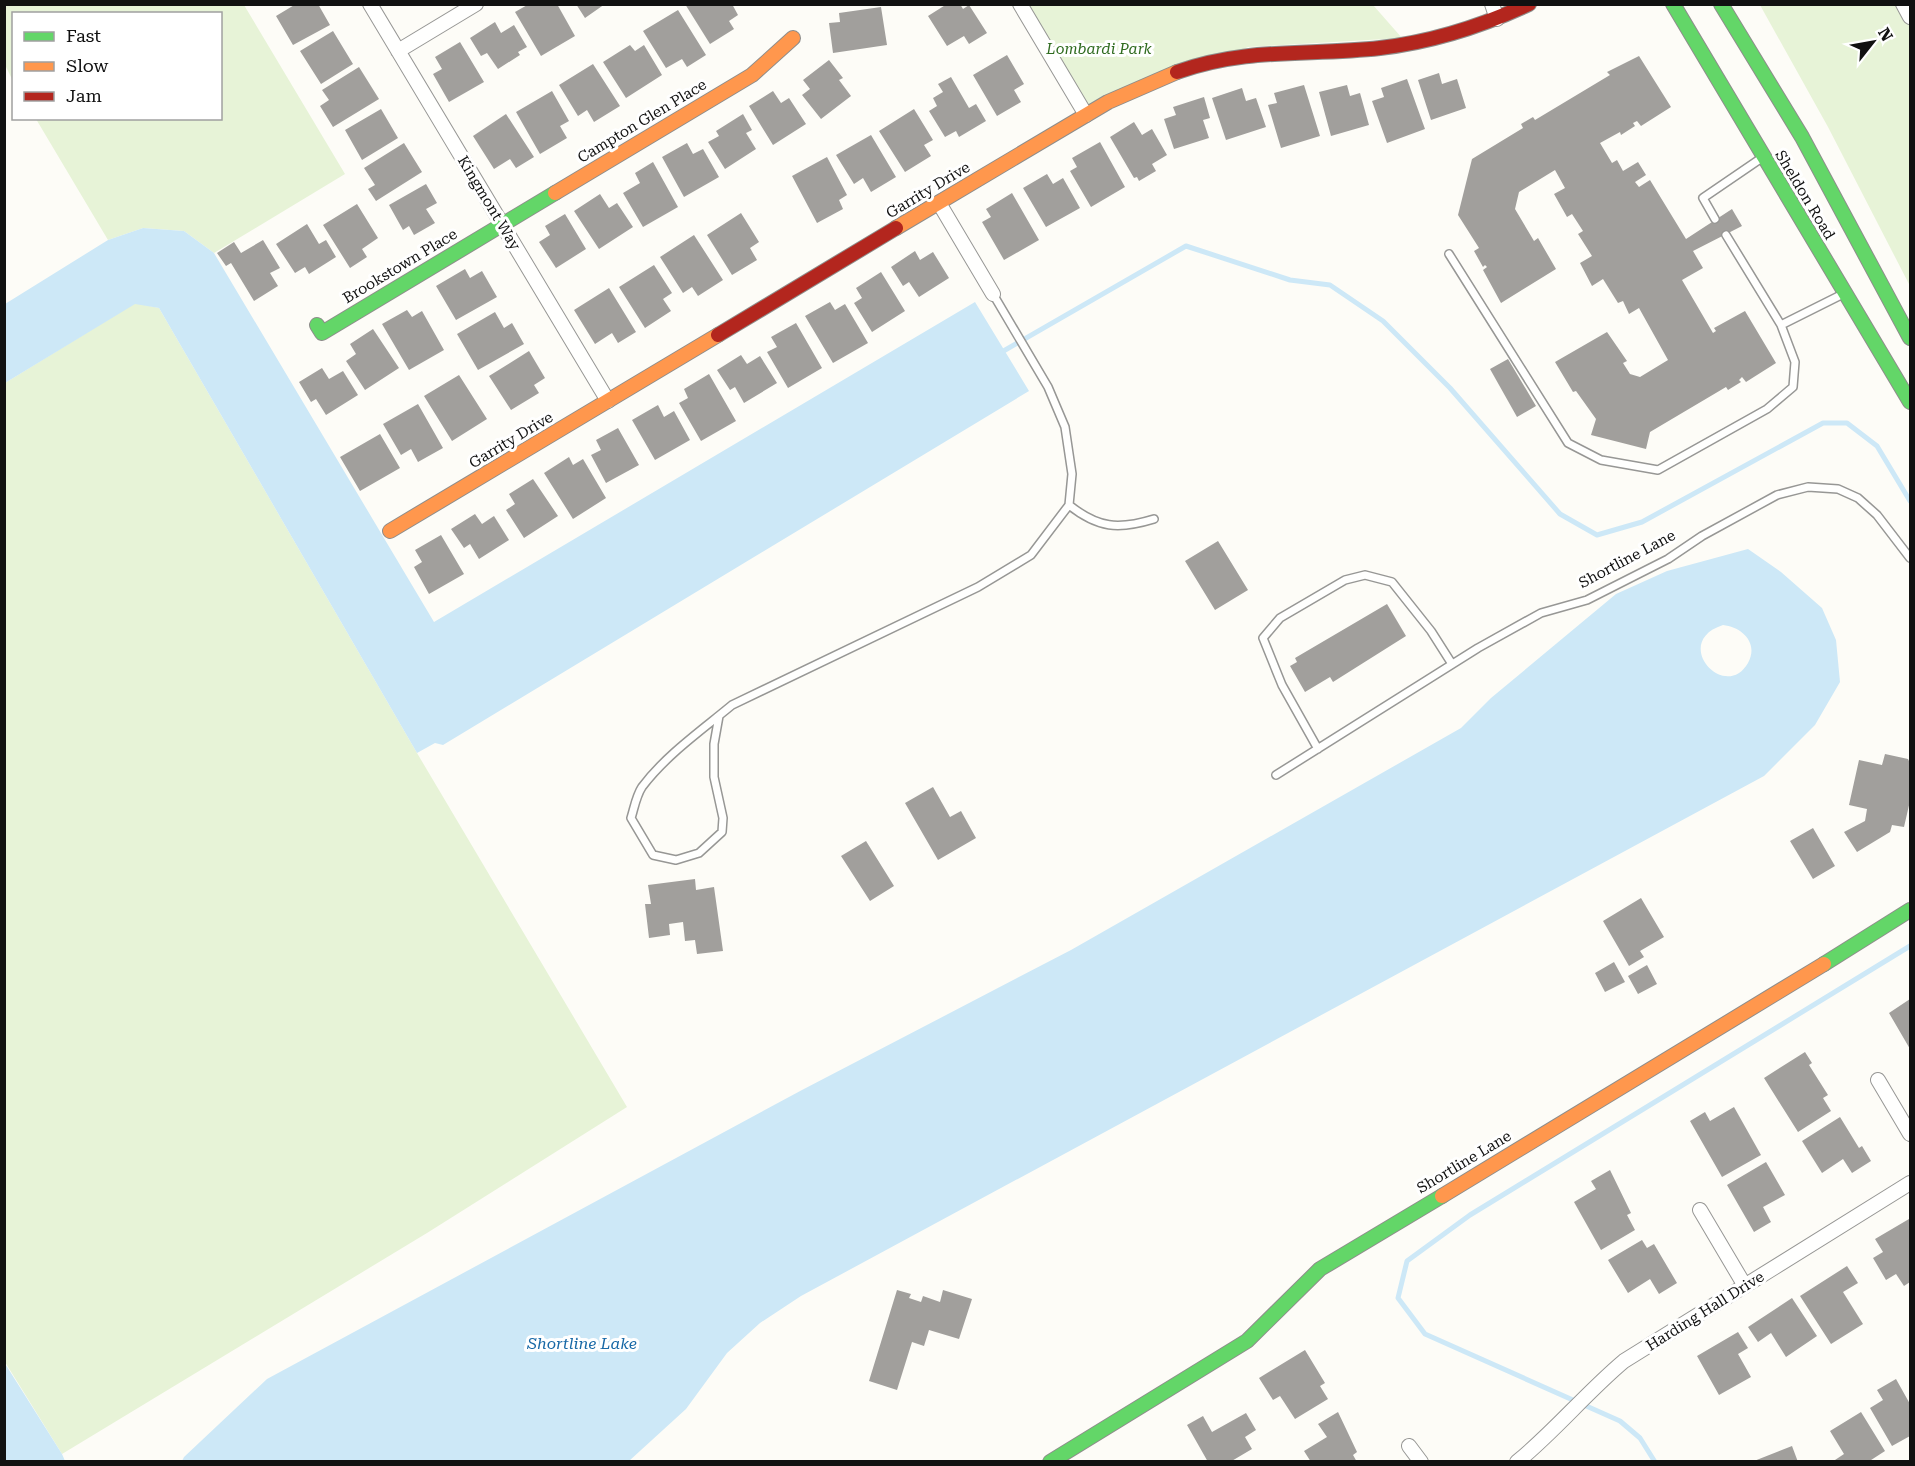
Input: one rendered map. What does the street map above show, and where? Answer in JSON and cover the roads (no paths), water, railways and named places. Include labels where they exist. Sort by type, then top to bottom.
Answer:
[{"type":"street","name":"Kingmont Way","points":[[370,4],[608,401]]},
{"type":"street","points":[[398,51],[476,4]]},
{"type":"street","points":[[1020,4],[1086,115]]},
{"type":"street","points":[[1492,4],[1497,19]]},
{"type":"street","name":"Garrity Drive","points":[[390,531],[1086,115],[1141,86],[1182,70],[1224,58],[1268,52],[1378,48],[1414,43],[1457,33],[1497,19],[1528,4]]},
{"type":"street","name":"Sheldon Road","points":[[1673,4],[1911,402]]},
{"type":"street","name":"Sheldon Road","points":[[1721,4],[1802,137],[1911,338]]},
{"type":"street","points":[[1903,4],[1911,17]]},
{"type":"street","name":"Campton Glen Place","points":[[502,224],[752,75],[793,38]]},
{"type":"street","points":[[939,203],[993,294]]},
{"type":"street","name":"Brookstown Place","points":[[317,325],[322,333],[502,224]]},
{"type":"street","name":"Shortline Lane","points":[[1050,1461],[1247,1341],[1320,1269],[1775,995],[1911,910]]},
{"type":"street","points":[[1878,1080],[1911,1134]]},
{"type":"street","name":"Harding Hall Drive","points":[[1517,1461],[1624,1361],[1911,1183]]},
{"type":"street","points":[[1700,1210],[1745,1286]]},
{"type":"street","points":[[1409,1446],[1422,1461]]},
{"type":"lane","points":[[1715,219],[1703,198],[1763,157]]},
{"type":"lane","points":[[1449,254],[1568,443],[1601,460],[1658,470],[1767,409],[1793,387],[1795,362],[1781,325],[1726,235]]},
{"type":"lane","points":[[1781,325],[1845,293]]},
{"type":"lane","points":[[719,716],[714,744],[714,777],[723,818],[722,832],[699,853],[676,860],[653,855],[631,818],[641,789],[674,753],[732,705],[987,581],[1031,555],[1069,505],[1072,474],[1065,427],[1048,387],[993,294]]},
{"type":"lane","name":"Shortline Lane","points":[[1276,775],[1452,664],[1541,614],[1598,595],[1668,559],[1702,536],[1777,495],[1808,487],[1838,489],[1858,498],[1876,515],[1911,558]]},
{"type":"lane","points":[[1069,505],[1084,516],[1110,526],[1130,526],[1154,519]]},
{"type":"lane","points":[[1318,749],[1282,685],[1263,638],[1280,618],[1345,580],[1365,575],[1392,582],[1431,631],[1452,664]]},
{"type":"water","points":[[143,228],[184,231],[214,253],[434,622],[975,302],[1029,391],[443,745],[435,743],[417,753],[159,308],[135,304],[5,383],[5,304],[108,240]]},
{"type":"water","name":"Shortline Lake","points":[[1748,549],[1781,572],[1822,608],[1836,640],[1840,682],[1815,725],[1764,776],[801,1296],[760,1323],[727,1353],[686,1409],[629,1461],[182,1461],[267,1379],[802,1090],[1071,950],[1461,728],[1491,698],[1616,594],[1667,571]],"holes":[[[1723,625],[1730,626],[1747,637],[1751,656],[1738,674],[1727,676],[1716,673],[1707,665],[1702,655],[1701,644],[1708,633]]]},
{"type":"water","points":[[4,1362],[62,1454],[65,1461],[5,1461]]},
{"type":"waterway","points":[[1000,353],[1186,246],[1290,280],[1330,285],[1383,321],[1450,388],[1560,514],[1597,535],[1642,522],[1823,423],[1847,423],[1877,446],[1910,501]]},
{"type":"waterway","points":[[1655,1462],[1640,1438],[1620,1421],[1425,1334],[1398,1298],[1407,1261],[1470,1215],[1910,946]]},
{"type":"park label","name":"Lombardi Park","points":[[1099,49]]}]
